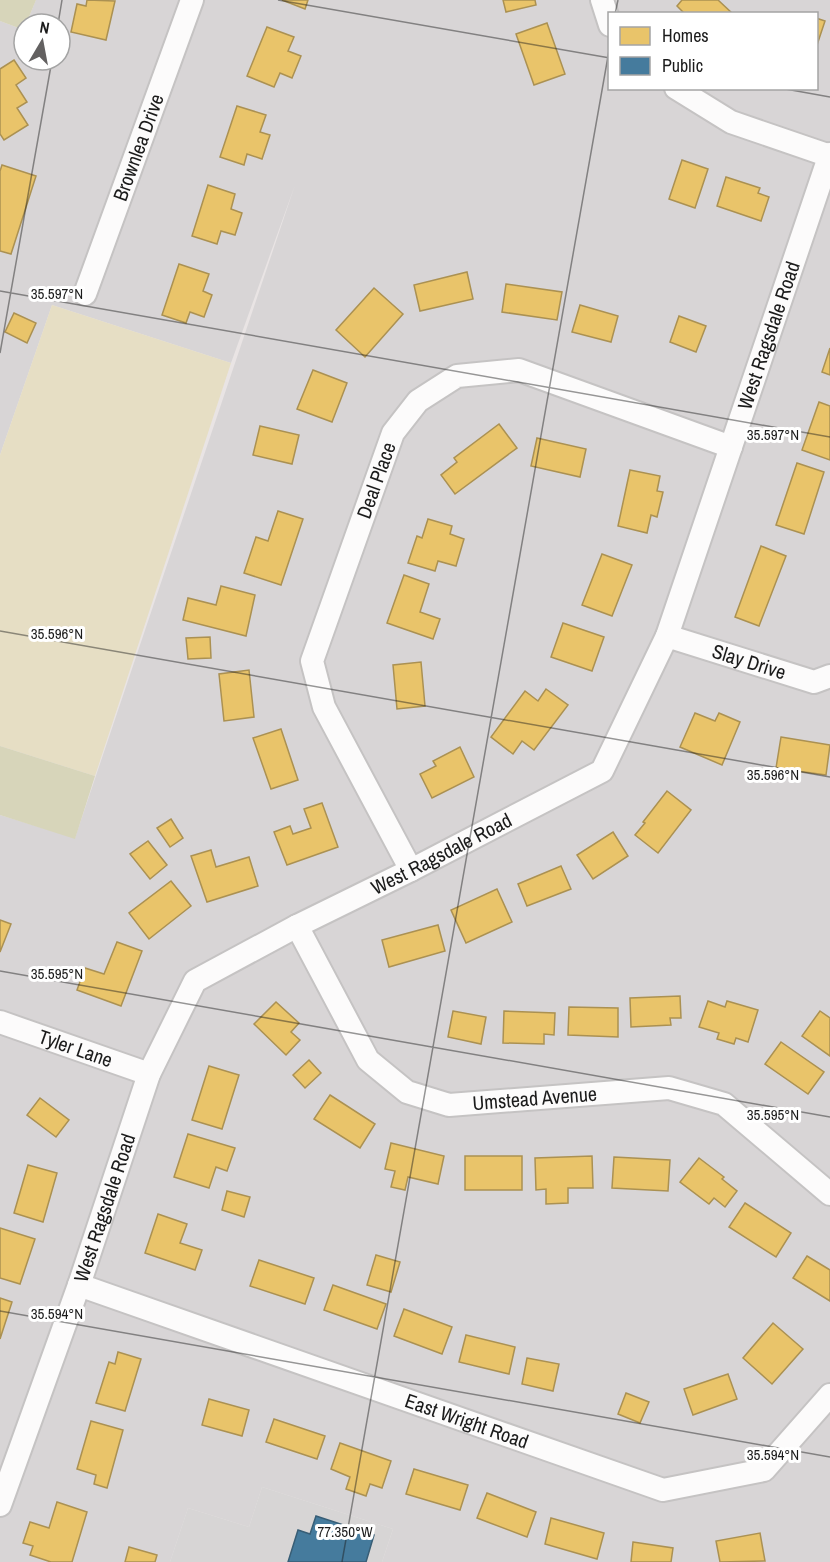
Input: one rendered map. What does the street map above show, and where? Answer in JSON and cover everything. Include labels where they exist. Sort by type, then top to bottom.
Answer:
[{"type":"street","name":"Brownlea Drive","points":[[85,294],[192,0]]},
{"type":"street","points":[[602,0],[608,21]]},
{"type":"street","points":[[679,90],[731,122],[830,156]]},
{"type":"street","name":"West Ragsdale Road","points":[[0,1505],[79,1285],[149,1074],[195,981],[297,926],[602,771],[667,636],[830,156]]},
{"type":"street","name":"Deal Place","points":[[411,870],[324,707],[312,661],[393,433],[418,401],[457,376],[519,370],[731,447]]},
{"type":"street","name":"Slay Drive","points":[[667,636],[814,682],[830,676]]},
{"type":"street","name":"Umstead Avenue","points":[[297,926],[368,1060],[407,1092],[449,1105],[669,1088],[724,1104],[830,1194]]},
{"type":"street","name":"Tyler Lane","points":[[0,1022],[149,1074]]},
{"type":"street","name":"East Wright Road","points":[[79,1285],[663,1490],[764,1470],[830,1395]]},
{"type":"shaded area","points":[[0,0],[36,0],[31,12],[12,12],[12,26],[0,21]]},
{"type":"shaded area","points":[[36,0],[830,0],[830,1562],[382,1562],[393,1529],[262,1487],[249,1527],[188,1508],[170,1562],[0,1562],[0,815],[75,838],[295,185],[231,363],[52,305],[0,455],[0,21],[12,26],[12,72],[72,72],[72,12],[31,12]]},
{"type":"shaded area","points":[[52,305],[231,363],[95,776],[0,746],[0,455]]},
{"type":"shaded area","points":[[0,746],[95,776],[75,839],[0,815]]},
{"type":"shaded area","points":[[262,1487],[393,1529],[382,1562],[170,1562],[188,1508],[249,1527]]},
{"type":"building: Homes","points":[[87,0],[115,1],[106,40],[72,32],[77,4],[86,6]]},
{"type":"building: Homes","points":[[282,0],[308,0],[305,9]]},
{"type":"building: Homes","points":[[503,0],[535,0],[536,5],[506,12]]},
{"type":"building: Homes","points":[[682,0],[718,0],[731,12],[683,12],[677,6]]},
{"type":"building: Homes","points":[[818,19],[825,21],[818,42]]},
{"type":"building: Homes","points":[[547,23],[565,74],[534,85],[516,34]]},
{"type":"building: Homes","points":[[267,27],[294,37],[288,51],[301,56],[292,78],[280,73],[274,87],[247,76]]},
{"type":"building: Homes","points":[[12,61],[12,72],[22,72],[26,78],[16,85],[27,102],[17,108],[28,125],[4,140],[0,134],[0,69]]},
{"type":"building: Homes","points":[[237,106],[266,115],[260,132],[270,135],[262,159],[247,154],[244,165],[220,157]]},
{"type":"building: Homes","points":[[682,160],[708,169],[695,208],[669,199]]},
{"type":"building: Homes","points":[[2,165],[36,176],[11,254],[0,251],[0,171]]},
{"type":"building: Homes","points":[[726,177],[760,188],[758,193],[769,197],[761,221],[717,206]]},
{"type":"building: Homes","points":[[208,185],[235,194],[231,209],[242,213],[235,235],[221,231],[217,244],[192,236]]},
{"type":"building: Homes","points":[[179,264],[209,274],[203,291],[212,295],[204,317],[190,312],[186,323],[162,315]]},
{"type":"building: Homes","points":[[467,272],[473,299],[420,311],[414,285]]},
{"type":"building: Homes","points":[[506,284],[562,292],[557,320],[502,312]]},
{"type":"building: Homes","points":[[374,288],[403,314],[365,357],[336,330]]},
{"type":"building: Homes","points":[[580,305],[618,316],[611,342],[572,332]]},
{"type":"building: Homes","points":[[14,313],[36,323],[27,343],[5,332]]},
{"type":"building: Homes","points":[[679,316],[706,326],[696,352],[670,342]]},
{"type":"building: Homes","points":[[830,348],[830,375],[822,372]]},
{"type":"building: Homes","points":[[313,370],[347,383],[332,422],[297,409]]},
{"type":"building: Homes","points":[[819,402],[830,406],[830,460],[802,450]]},
{"type":"building: Homes","points":[[499,424],[517,448],[455,494],[441,475],[457,462],[454,458]]},
{"type":"building: Homes","points":[[260,426],[299,435],[292,464],[253,455]]},
{"type":"building: Homes","points":[[537,438],[586,449],[580,477],[531,466]]},
{"type":"building: Homes","points":[[797,463],[824,472],[804,534],[776,525]]},
{"type":"building: Homes","points":[[630,470],[660,476],[657,491],[663,492],[657,517],[651,515],[647,533],[618,526]]},
{"type":"building: Homes","points":[[278,511],[303,519],[281,585],[244,573],[256,537],[268,541]]},
{"type":"building: Homes","points":[[428,519],[452,526],[450,534],[464,539],[456,566],[438,561],[435,571],[408,563],[417,536],[422,538]]},
{"type":"building: Homes","points":[[761,546],[786,556],[759,626],[735,617]]},
{"type":"building: Homes","points":[[602,554],[632,565],[612,616],[582,605]]},
{"type":"building: Homes","points":[[404,575],[429,584],[420,612],[440,619],[433,639],[387,623]]},
{"type":"building: Homes","points":[[221,586],[255,595],[246,636],[183,620],[188,598],[216,605]]},
{"type":"building: Homes","points":[[563,623],[604,637],[592,671],[551,657]]},
{"type":"building: Homes","points":[[210,637],[211,658],[188,659],[186,638]]},
{"type":"building: Homes","points":[[421,662],[425,706],[397,709],[393,665]]},
{"type":"building: Homes","points":[[249,670],[254,717],[224,721],[219,674]]},
{"type":"building: Homes","points":[[546,689],[568,705],[534,750],[522,741],[513,754],[491,737],[525,691],[538,701]]},
{"type":"building: Homes","points":[[695,713],[715,721],[719,713],[740,722],[722,765],[680,747]]},
{"type":"building: Homes","points":[[281,729],[298,780],[271,789],[253,738]]},
{"type":"building: Homes","points":[[781,737],[830,745],[826,775],[776,768]]},
{"type":"building: Homes","points":[[460,747],[474,777],[432,798],[420,774],[436,766],[433,761]]},
{"type":"building: Homes","points":[[667,791],[691,810],[658,853],[635,835]]},
{"type":"building: Homes","points":[[322,803],[338,847],[287,865],[274,832],[290,826],[293,834],[311,828],[304,809]]},
{"type":"building: Homes","points":[[171,819],[183,838],[170,847],[157,828]]},
{"type":"building: Homes","points":[[613,832],[628,856],[593,879],[577,855]]},
{"type":"building: Homes","points":[[148,841],[167,865],[150,879],[130,854]]},
{"type":"building: Homes","points":[[211,850],[216,867],[249,857],[258,886],[207,902],[191,856]]},
{"type":"building: Homes","points":[[561,866],[571,889],[527,906],[518,884]]},
{"type":"building: Homes","points":[[171,881],[191,906],[149,939],[129,913]]},
{"type":"building: Homes","points":[[497,889],[512,922],[466,943],[451,910]]},
{"type":"building: Homes","points":[[0,920],[11,924],[0,952]]},
{"type":"building: Homes","points":[[438,925],[445,951],[389,967],[382,940]]},
{"type":"building: Homes","points":[[117,942],[142,951],[121,1006],[77,990],[85,968],[104,974]]},
{"type":"building: Homes","points":[[680,996],[681,1018],[670,1018],[671,1025],[631,1027],[630,998]]},
{"type":"building: Homes","points":[[708,1001],[725,1007],[727,1001],[758,1010],[748,1042],[736,1038],[734,1044],[717,1039],[719,1033],[699,1027]]},
{"type":"building: Homes","points":[[276,1002],[299,1023],[291,1032],[300,1040],[286,1055],[254,1024]]},
{"type":"building: Homes","points":[[569,1007],[618,1008],[618,1037],[568,1035]]},
{"type":"building: Homes","points":[[453,1011],[486,1017],[481,1044],[448,1037]]},
{"type":"building: Homes","points":[[504,1011],[555,1013],[554,1035],[544,1034],[544,1044],[503,1043]]},
{"type":"building: Homes","points":[[820,1011],[830,1018],[830,1056],[802,1036]]},
{"type":"building: Homes","points":[[781,1042],[824,1072],[808,1094],[765,1064]]},
{"type":"building: Homes","points":[[309,1060],[321,1073],[305,1088],[293,1075]]},
{"type":"building: Homes","points":[[209,1066],[239,1075],[222,1129],[192,1120]]},
{"type":"building: Homes","points":[[330,1095],[375,1124],[360,1148],[314,1119]]},
{"type":"building: Homes","points":[[40,1098],[69,1120],[56,1137],[27,1115]]},
{"type":"building: Homes","points":[[188,1134],[235,1148],[227,1171],[216,1167],[209,1188],[174,1177]]},
{"type":"building: Homes","points":[[391,1143],[444,1156],[438,1184],[408,1177],[405,1190],[391,1187],[395,1171],[385,1169]]},
{"type":"building: Homes","points":[[465,1156],[522,1156],[522,1190],[465,1190]]},
{"type":"building: Homes","points":[[592,1156],[593,1188],[568,1188],[568,1203],[546,1204],[546,1189],[536,1190],[535,1158]]},
{"type":"building: Homes","points":[[614,1157],[670,1160],[668,1191],[612,1188]]},
{"type":"building: Homes","points":[[699,1158],[724,1177],[722,1179],[737,1191],[725,1207],[714,1198],[709,1204],[680,1182]]},
{"type":"building: Homes","points":[[28,1165],[57,1173],[43,1222],[14,1213]]},
{"type":"building: Homes","points":[[227,1191],[250,1197],[244,1217],[222,1210]]},
{"type":"building: Homes","points":[[745,1203],[791,1233],[776,1257],[729,1227]]},
{"type":"building: Homes","points":[[158,1214],[187,1224],[180,1243],[202,1250],[195,1270],[145,1253]]},
{"type":"building: Homes","points":[[0,1228],[35,1239],[20,1284],[0,1278]]},
{"type":"building: Homes","points":[[376,1255],[400,1262],[391,1292],[367,1285]]},
{"type":"building: Homes","points":[[807,1256],[830,1270],[830,1301],[793,1278]]},
{"type":"building: Homes","points":[[259,1260],[314,1278],[305,1304],[250,1286]]},
{"type":"building: Homes","points":[[333,1285],[386,1304],[377,1329],[324,1310]]},
{"type":"building: Homes","points":[[0,1298],[12,1302],[0,1339]]},
{"type":"building: Homes","points":[[404,1309],[452,1327],[442,1354],[394,1336]]},
{"type":"building: Homes","points":[[773,1323],[803,1349],[772,1384],[743,1358]]},
{"type":"building: Homes","points":[[466,1335],[515,1347],[509,1374],[459,1362]]},
{"type":"building: Homes","points":[[118,1352],[141,1359],[125,1411],[96,1403],[109,1362],[115,1364]]},
{"type":"building: Homes","points":[[527,1358],[559,1364],[553,1391],[522,1384]]},
{"type":"building: Homes","points":[[728,1374],[737,1399],[693,1415],[684,1389]]},
{"type":"building: Homes","points":[[626,1393],[649,1402],[640,1423],[618,1414]]},
{"type":"building: Homes","points":[[209,1399],[249,1410],[242,1436],[202,1425]]},
{"type":"building: Homes","points":[[274,1419],[325,1436],[317,1459],[266,1442]]},
{"type":"building: Homes","points":[[91,1421],[123,1430],[107,1488],[94,1484],[96,1475],[77,1469]]},
{"type":"building: Homes","points":[[340,1443],[391,1461],[382,1488],[370,1484],[366,1496],[346,1489],[350,1477],[331,1469]]},
{"type":"building: Homes","points":[[414,1469],[468,1485],[460,1510],[406,1494]]},
{"type":"building: Homes","points":[[487,1493],[536,1512],[527,1537],[477,1518]]},
{"type":"building: Homes","points":[[57,1502],[87,1512],[72,1562],[51,1562],[30,1555],[33,1546],[23,1543],[30,1522],[49,1528]]},
{"type":"building: Homes","points":[[551,1518],[604,1533],[597,1559],[545,1544]]},
{"type":"building: Homes","points":[[760,1533],[765,1561],[720,1562],[716,1541]]},
{"type":"building: Homes","points":[[633,1542],[673,1548],[671,1562],[631,1562]]},
{"type":"building: Homes","points":[[129,1547],[157,1555],[155,1562],[125,1562]]},
{"type":"building: Public","points":[[316,1516],[374,1535],[366,1562],[288,1562],[298,1530],[310,1534]]}]
